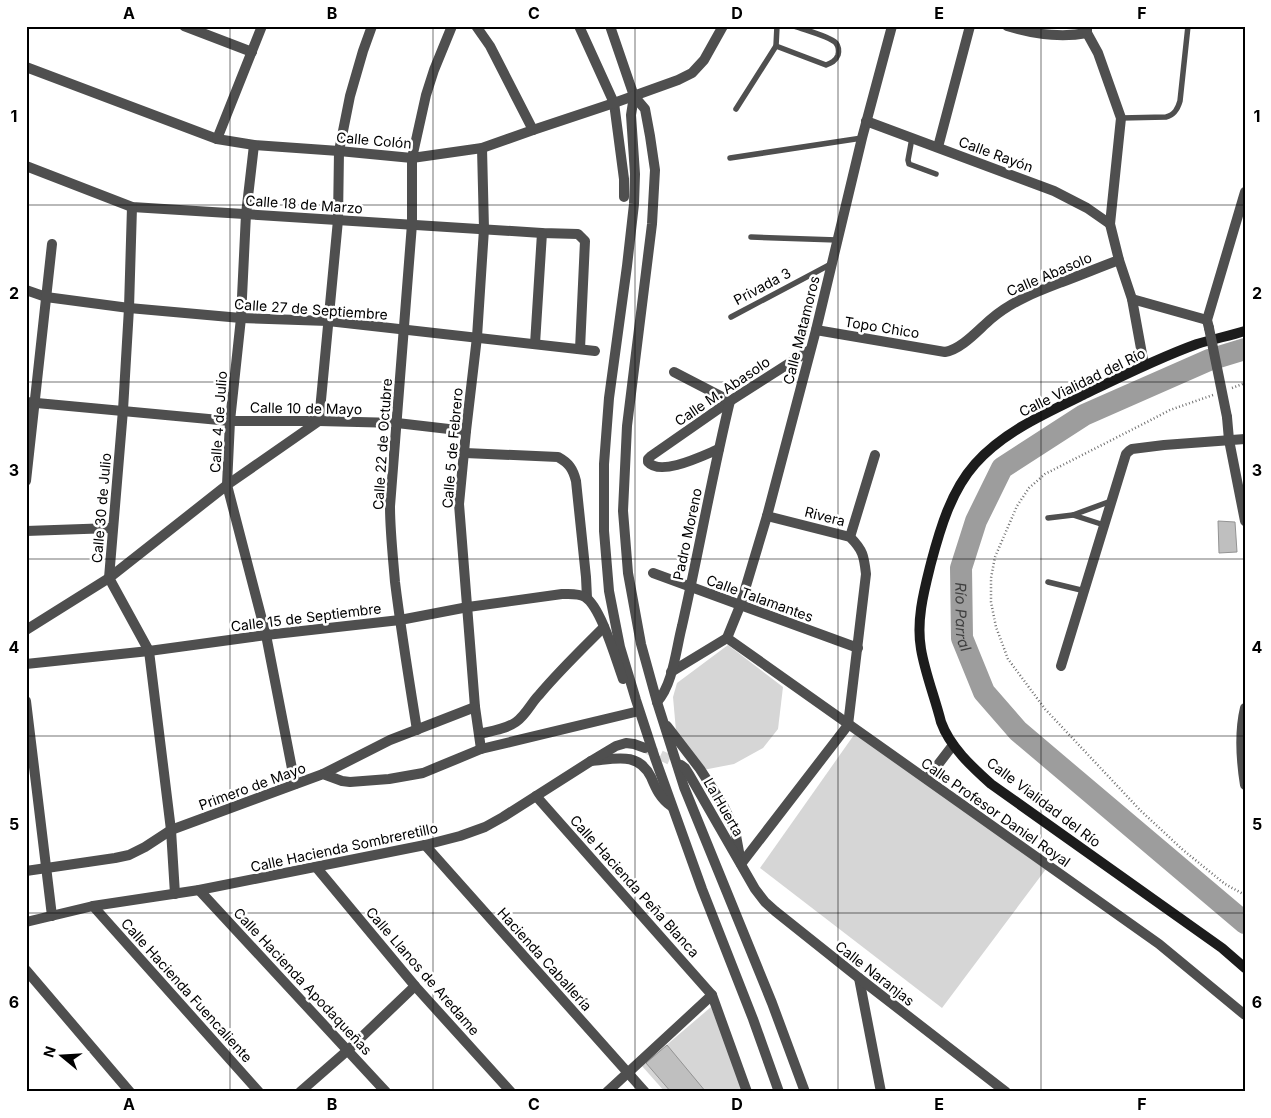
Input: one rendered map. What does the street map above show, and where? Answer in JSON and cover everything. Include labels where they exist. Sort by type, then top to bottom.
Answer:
[{"type":"main road","name":"Calle Vialidad del Río","points":[[1245,331],[1197,345],[1144,366],[1049,411],[999,440],[975,464],[957,490],[945,518],[934,554],[922,598],[920,618],[921,648],[941,722],[953,745],[991,784],[1222,948],[1245,968]]},
{"type":"street","points":[[184,26],[252,52]]},
{"type":"street","points":[[217,139],[262,26]]},
{"type":"street","points":[[26,630],[109,578],[227,485],[319,421],[338,220],[339,151],[350,96],[372,26]]},
{"type":"street","name":"Calle 22 de Octubre","points":[[417,730],[400,620],[390,524],[390,506],[412,224],[412,158],[426,95],[452,26]]},
{"type":"street","points":[[476,26],[490,46],[533,130]]},
{"type":"street","points":[[579,26],[614,103],[624,179],[624,197]]},
{"type":"street","points":[[610,26],[634,96],[645,109],[655,170],[652,224],[627,426],[623,511],[628,574],[641,644],[684,787],[772,1003],[805,1092]]},
{"type":"street","name":"Calle Colón","points":[[26,67],[217,139],[254,146],[412,158],[482,148],[678,80],[692,73],[704,60],[723,26]]},
{"type":"street","name":"Calle Matamoros","points":[[727,638],[740,606],[767,516],[816,330],[866,121],[892,26]]},
{"type":"street","points":[[938,147],[970,26]]},
{"type":"street","points":[[1007,26],[1021,31],[1040,34],[1073,34],[1087,29],[1098,53],[1121,118],[1110,224],[1132,299],[1144,366]]},
{"type":"street","points":[[634,96],[631,115],[635,174],[634,204],[609,398],[604,464],[604,531],[609,591],[620,647],[644,725],[672,806],[779,1092]]},
{"type":"street","name":"Calle Rayón","points":[[866,121],[1054,191],[1087,208],[1110,224]]},
{"type":"street","name":"Calle 4 de Julio","points":[[254,146],[246,214],[241,318],[230,421],[227,485],[266,635],[295,784]]},
{"type":"street","name":"Calle 5 de Febrero","points":[[481,749],[475,707],[459,504],[476,337],[484,229],[482,148]]},
{"type":"street","name":"Calle 18 de Marzo","points":[[26,166],[132,207],[578,234],[585,241],[580,349]]},
{"type":"street","points":[[1245,192],[1208,324],[1230,440],[1241,481],[1245,521]]},
{"type":"street","name":"Calle 30 de Julio","points":[[132,207],[123,410],[109,578],[149,651],[171,830],[175,894]]},
{"type":"street","points":[[535,344],[542,233]]},
{"type":"street","points":[[26,481],[30,402],[52,244]]},
{"type":"street","name":"Calle Abasolo","points":[[944,352],[956,349],[993,317],[1012,304],[1119,260]]},
{"type":"street","name":"Calle 27 de Septiembre","points":[[26,290],[46,297],[129,308],[241,318],[328,321],[595,351]]},
{"type":"street","points":[[1132,299],[1208,324]]},
{"type":"street","name":"Topo Chico","points":[[816,330],[944,352]]},
{"type":"street","name":"Calle M. Abasolo","points":[[719,449],[681,464],[653,466],[648,462],[651,456],[730,401],[810,350]]},
{"type":"street","points":[[674,372],[730,401]]},
{"type":"street","name":"Padro Moreno","points":[[657,702],[671,672],[730,401]]},
{"type":"street","name":"Calle 10 de Mayo","points":[[30,402],[230,421],[397,423],[466,431]]},
{"type":"street","points":[[1061,666],[1126,454],[1132,449],[1164,444],[1245,439]]},
{"type":"street","points":[[464,453],[558,457],[567,462],[573,471],[576,481],[587,598],[596,610],[604,627],[564,667],[518,721],[498,730],[479,734]]},
{"type":"street","points":[[850,537],[875,455]]},
{"type":"street","name":"Rivera","points":[[767,516],[850,537],[859,546],[864,559],[866,574],[858,648]]},
{"type":"street","points":[[26,531],[112,528]]},
{"type":"street","name":"Calle Talamantes","points":[[653,573],[858,648]]},
{"type":"street","name":"Calle 15 de Septiembre","points":[[26,664],[400,620],[468,607],[562,594],[574,594],[587,598]]},
{"type":"street","name":"Primero de Mayo","points":[[26,871],[128,855],[145,847],[171,830],[323,774],[350,782],[389,780],[423,773],[481,749],[636,715],[604,627]]},
{"type":"street","points":[[671,672],[727,638]]},
{"type":"street","name":"Calle Profesor Daniel Royal","points":[[727,638],[1159,944],[1245,1015]]},
{"type":"street","points":[[741,864],[848,725],[858,648]]},
{"type":"street","points":[[26,701],[52,916]]},
{"type":"street","points":[[323,774],[390,740],[475,707]]},
{"type":"street","points":[[1245,708],[1242,720],[1241,750],[1245,785]]},
{"type":"street","points":[[663,720],[723,805],[735,830],[741,864]]},
{"type":"street","name":"Calle Hacienda Sombreretillo","points":[[26,922],[93,906],[199,890],[425,845],[460,836],[485,827],[616,746],[626,743],[645,748]]},
{"type":"street","points":[[927,779],[953,745]]},
{"type":"street","points":[[591,760],[620,758],[639,762],[645,767],[660,797],[672,806]]},
{"type":"street","name":"La Huerta","points":[[680,765],[688,772],[741,864]]},
{"type":"street","name":"Calle Hacienda Peña Blanca","points":[[536,796],[712,995]]},
{"type":"street","name":"Hacienda Caballería","points":[[425,845],[645,1092]]},
{"type":"street","name":"Calle Naranjas","points":[[741,864],[755,889],[775,911],[1006,1092]]},
{"type":"street","name":"Calle Llanos de Aredame","points":[[316,867],[415,986],[511,1092]]},
{"type":"street","name":"Calle Hacienda Apodaqueñas","points":[[199,890],[386,1092]]},
{"type":"street","name":"Calle Hacienda Fuencaliente","points":[[93,906],[260,1092]]},
{"type":"street","points":[[26,970],[130,1092]]},
{"type":"street","points":[[859,978],[881,1092]]},
{"type":"street","points":[[300,1092],[348,1050],[415,986]]},
{"type":"street","points":[[606,1092],[712,995],[747,1092]]},
{"type":"lane","points":[[736,109],[776,46],[777,26]]},
{"type":"lane","points":[[776,46],[826,65],[836,59],[839,52],[836,43],[794,26]]},
{"type":"lane","points":[[1121,118],[1166,117],[1171,116],[1175,112],[1180,101],[1188,26]]},
{"type":"lane","points":[[730,158],[862,138]]},
{"type":"lane","points":[[912,138],[908,164],[936,174]]},
{"type":"lane","points":[[751,237],[837,240]]},
{"type":"lane","name":"Privada 3","points":[[731,317],[832,264]]},
{"type":"lane","points":[[1048,518],[1073,515],[1111,501]]},
{"type":"lane","points":[[1073,515],[1104,525]]},
{"type":"lane","points":[[1048,582],[1085,591]]},
{"type":"path","points":[[1226,390],[1245,383]]},
{"type":"path","points":[[1217,393],[1170,410],[1146,422],[1045,474],[1029,488],[1017,506],[995,557],[991,578],[991,602],[996,628],[1008,659],[1045,709],[1140,810],[1183,850],[1225,884],[1245,895]]},
{"type":"shaded area","points":[[728,645],[783,687],[778,729],[763,748],[734,764],[703,770],[677,742],[673,697],[677,683]]},
{"type":"shaded area","points":[[856,732],[1046,869],[942,1008],[760,868]]},
{"type":"shaded area","points":[[711,1007],[744,1092],[665,1092],[642,1066]]},
{"type":"building","points":[[1218,521],[1235,522],[1237,552],[1219,553]]},
{"type":"building","points":[[667,1045],[706,1092],[671,1092],[646,1063]]},
{"type":"waterway","name":"Río Parral","points":[[1245,349],[1209,360],[1084,415],[1002,468],[976,521],[961,568],[962,638],[984,692],[1018,731],[1245,923]]},
{"type":"tunnel","points":[[647,749],[681,765]]}]
